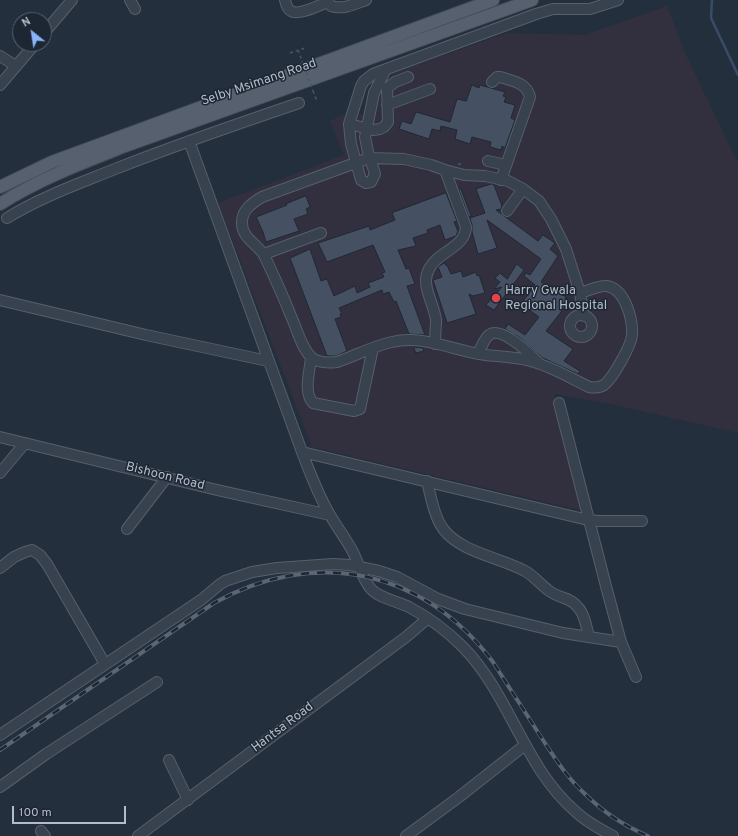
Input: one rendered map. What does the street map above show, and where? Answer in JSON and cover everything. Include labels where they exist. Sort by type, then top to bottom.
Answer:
[{"type":"main road","name":"Selby Msimang Road","points":[[0,187],[11,180],[59,159],[493,0]]},
{"type":"main road","name":"Selby Msimang Road","points":[[0,204],[77,165],[125,146],[532,0]]},
{"type":"street","points":[[52,24],[72,0]]},
{"type":"street","points":[[285,0],[289,10],[293,12],[302,11],[327,1],[331,6],[337,8],[366,0]]},
{"type":"street","points":[[384,70],[374,93],[365,143],[374,177],[368,183],[364,183],[361,180],[351,144],[349,124],[358,94],[364,81],[373,74],[536,14],[553,9],[590,9],[606,2],[618,0]]},
{"type":"street","points":[[0,85],[28,52]]},
{"type":"street","points":[[0,56],[16,66]]},
{"type":"street","points":[[349,124],[377,130],[386,125],[387,88],[395,82],[408,77]]},
{"type":"street","points":[[492,82],[497,77],[500,77],[523,85],[527,88],[530,97],[501,180]]},
{"type":"street","points":[[387,105],[430,89]]},
{"type":"street","points":[[7,218],[49,196],[189,141],[299,103]]},
{"type":"street","points":[[189,141],[302,452],[330,516],[347,541],[360,566],[367,584],[374,592],[408,607],[427,619],[451,636],[474,658],[497,692],[525,745],[550,783],[575,812],[593,825],[613,836]]},
{"type":"street","points":[[580,294],[597,287],[606,286],[617,291],[623,298],[628,308],[631,320],[631,342],[625,355],[605,384],[594,388],[532,361],[478,354],[421,341],[405,340],[392,342],[337,362],[328,363],[318,361],[311,357],[303,345],[264,254],[248,239],[243,230],[242,223],[246,209],[262,197],[369,158],[404,159],[432,165],[464,175],[485,176],[501,180],[523,189],[540,201],[551,219],[566,250],[580,294],[584,316]]},
{"type":"street","points":[[488,161],[506,165]]},
{"type":"street","points":[[435,344],[436,319],[426,285],[429,268],[436,260],[462,240],[466,234],[466,227],[444,170]]},
{"type":"street","points":[[507,212],[523,189]]},
{"type":"street","points":[[264,254],[321,232]]},
{"type":"street","points":[[0,300],[146,335],[268,361]]},
{"type":"street","points":[[478,354],[490,334],[495,332],[500,333],[526,350],[541,365]]},
{"type":"street","points":[[311,357],[307,394],[310,400],[313,403],[354,411],[360,408],[373,348]]},
{"type":"street","points":[[559,403],[588,520],[621,642],[636,676]]},
{"type":"street","name":"Bishoon Road","points":[[0,436],[217,490],[330,516]]},
{"type":"street","points":[[0,473],[26,443]]},
{"type":"street","points":[[302,452],[588,520],[642,521]]},
{"type":"street","points":[[128,529],[167,477]]},
{"type":"street","points":[[427,481],[440,523],[450,536],[457,542],[523,570],[532,575],[548,590],[577,605],[583,615],[589,637]]},
{"type":"street","points":[[0,568],[25,552],[32,550],[40,555],[47,564],[105,664]]},
{"type":"street","points":[[0,735],[201,600],[219,585],[252,572],[277,568],[333,564],[360,566],[397,577],[452,605],[563,633],[621,642]]},
{"type":"street","name":"Hantsa Road","points":[[138,836],[406,637],[427,619]]},
{"type":"street","points":[[0,787],[46,754],[157,682]]},
{"type":"street","points":[[406,836],[525,745]]},
{"type":"street","points":[[169,760],[188,800]]},
{"type":"path","points":[[290,53],[305,48]]},
{"type":"path","points":[[298,50],[317,101]]},
{"type":"shaded area","name":"Harry Gwala Regional Hospital","points":[[667,6],[685,53],[738,163],[738,433],[611,404],[554,394],[583,511],[312,447],[218,203],[344,155],[330,121],[349,112],[374,117],[382,85],[394,73],[507,33],[585,35]]},
{"type":"building","points":[[472,85],[479,88],[480,85],[505,92],[503,96],[506,97],[504,102],[515,105],[511,118],[515,120],[505,148],[502,146],[501,150],[490,147],[491,142],[472,137],[470,144],[455,139],[457,130],[441,126],[440,131],[432,129],[429,139],[399,129],[402,121],[411,124],[416,112],[450,122],[457,99],[466,101]]},
{"type":"building","points":[[492,184],[494,185],[502,206],[501,209],[496,210],[538,241],[543,235],[555,243],[550,249],[558,256],[541,282],[566,297],[565,299],[569,302],[546,331],[573,349],[564,361],[580,371],[578,374],[543,358],[519,337],[505,329],[508,324],[525,335],[539,317],[521,304],[535,285],[524,276],[526,273],[530,275],[541,259],[487,220],[497,248],[478,254],[470,218],[485,213],[476,189]]},
{"type":"building","points":[[459,189],[461,189],[471,216],[469,217]]},
{"type":"building","points":[[446,193],[457,221],[454,222],[458,231],[456,236],[445,240],[440,225],[427,230],[428,233],[413,238],[416,246],[398,250],[406,269],[409,268],[415,284],[407,286],[425,335],[409,334],[396,301],[394,302],[389,292],[383,294],[382,290],[339,308],[342,314],[340,314],[341,317],[335,319],[347,351],[336,356],[327,356],[290,258],[310,249],[321,281],[327,279],[334,296],[355,286],[357,293],[370,287],[368,283],[384,277],[382,273],[385,272],[373,245],[327,262],[318,243],[369,226],[370,230],[395,220],[392,213]]},
{"type":"building","points":[[306,196],[310,207],[306,209],[308,214],[294,219],[299,231],[266,242],[256,217]]},
{"type":"building","points":[[445,263],[451,274],[461,271],[463,277],[476,272],[477,276],[479,275],[485,293],[473,296],[469,294],[476,314],[447,323],[433,280],[442,277],[438,267]]},
{"type":"building","points":[[517,264],[524,270],[494,310],[486,305],[502,287],[494,289],[500,282],[495,278],[500,273],[507,279]]},
{"type":"building","points":[[414,347],[423,348],[424,351],[416,353]]},
{"type":"waterway","points":[[712,0],[711,18],[738,75]]},
{"type":"railway","points":[[0,750],[214,603],[252,586],[290,576],[328,573],[365,577],[401,588],[434,606],[465,630],[493,662],[549,750],[560,766],[578,787],[607,813],[622,823],[648,836]]},
{"type":"place","name":"Harry Gwala Regional Hospital","points":[[496,298]]}]
